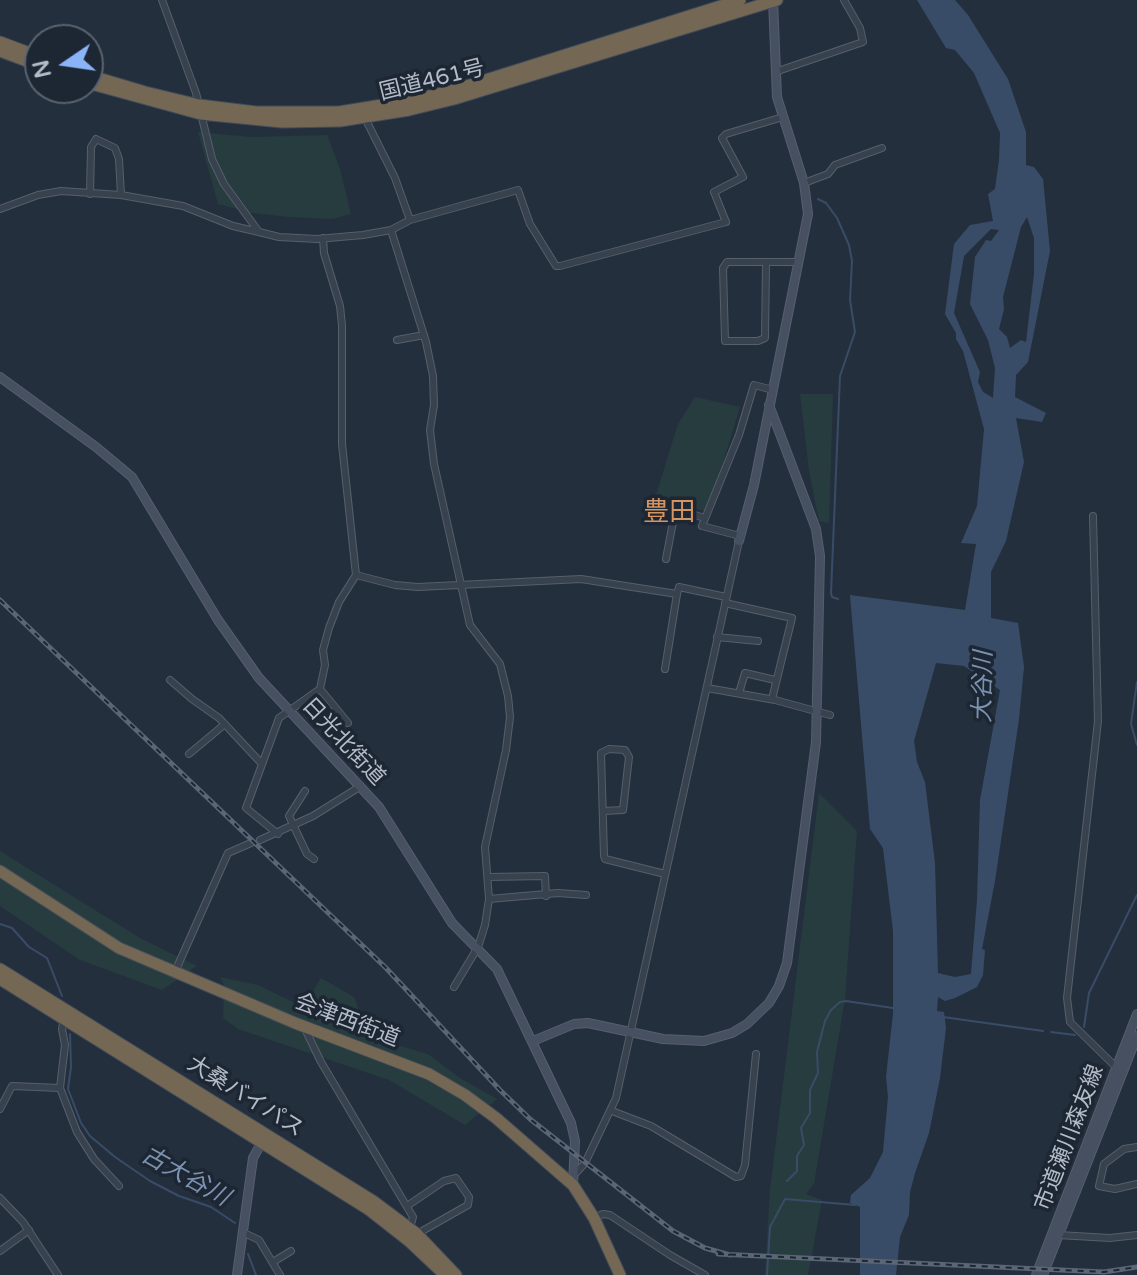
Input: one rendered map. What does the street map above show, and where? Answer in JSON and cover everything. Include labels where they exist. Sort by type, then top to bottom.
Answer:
[{"type":"highway","name":"国道461号","points":[[364,113],[454,90],[740,0]]},
{"type":"highway","name":"国道461号","points":[[104,87],[200,110],[282,122],[409,110],[775,0]]},
{"type":"highway","points":[[0,42],[24,51]]},
{"type":"highway","points":[[0,51],[24,60]]},
{"type":"highway","name":"国道461号","points":[[104,80],[200,110]]},
{"type":"highway","name":"会津西街道","points":[[0,871],[103,940],[174,974],[418,1069],[446,1083],[574,1180],[620,1275]]},
{"type":"highway","name":"大桑バイパス","points":[[0,969],[65,1015]]},
{"type":"highway","name":"大桑バイパス","points":[[0,979],[65,1015],[413,1232],[456,1275]]},
{"type":"highway","name":"大桑バイパス","points":[[383,1214],[445,1275]]},
{"type":"street","points":[[162,0],[200,110],[212,159],[224,184],[259,232]]},
{"type":"street","points":[[574,1180],[612,1111],[739,538],[754,485],[808,214],[804,183],[777,97],[775,0]]},
{"type":"street","points":[[775,72],[863,42],[860,28],[844,0]]},
{"type":"street","points":[[364,113],[395,178],[410,220]]},
{"type":"street","points":[[0,209],[38,195],[61,191],[121,195],[183,206],[233,226],[279,237],[323,238],[391,230],[410,220],[518,190],[530,224],[556,266],[560,266],[726,222],[714,192],[743,177],[722,138],[734,131],[783,117]]},
{"type":"street","points":[[90,194],[91,147],[96,139],[115,148],[119,159],[121,195]]},
{"type":"street","points":[[804,183],[828,174],[835,165],[882,148]]},
{"type":"street","points":[[391,230],[424,335],[433,376],[434,405],[430,430],[434,464],[470,625],[500,664],[507,684],[509,706],[506,750],[485,847],[489,899],[478,947],[454,987]]},
{"type":"street","points":[[278,834],[246,808],[279,718],[320,689],[325,665],[323,650],[329,628],[339,602],[356,575],[342,444],[340,306],[324,253],[323,238]]},
{"type":"street","points":[[766,264],[765,338],[758,341],[725,341],[723,268],[727,262],[799,262]]},
{"type":"street","points":[[397,340],[424,335]]},
{"type":"street","name":"日光北街道","points":[[0,377],[132,477],[218,620],[259,678],[389,820],[452,923],[478,947],[503,979],[571,1123],[575,1141],[574,1180]]},
{"type":"street","points":[[739,538],[702,526],[739,435],[754,385],[773,390]]},
{"type":"street","points":[[533,1041],[574,1024],[603,1025],[678,1041],[718,1038],[732,1033],[757,1016],[779,986],[787,963],[812,792],[817,711],[819,543],[807,501],[769,405]]},
{"type":"street","points":[[666,559],[673,522],[681,511],[705,518]]},
{"type":"street","points":[[1093,516],[1098,721],[1067,998],[1070,1022],[1119,1071]]},
{"type":"street","points":[[356,575],[406,586],[581,579],[677,594]]},
{"type":"street","points":[[665,669],[679,587],[792,618],[772,699]]},
{"type":"street","points":[[717,637],[758,641]]},
{"type":"street","points":[[739,693],[745,673],[775,680]]},
{"type":"street","points":[[170,680],[225,724],[262,764]]},
{"type":"street","points":[[707,688],[772,699],[830,715]]},
{"type":"street","points":[[320,689],[348,723]]},
{"type":"street","points":[[189,754],[225,724]]},
{"type":"street","points":[[603,811],[623,810],[629,757],[625,750],[605,749],[601,753],[603,811],[605,859],[665,874]]},
{"type":"street","points":[[260,840],[293,826],[361,786]]},
{"type":"street","points":[[305,791],[289,816],[307,854],[314,859]]},
{"type":"street","points":[[174,974],[228,853],[251,843]]},
{"type":"street","points":[[488,877],[545,876],[546,896]]},
{"type":"street","points":[[489,899],[558,893],[586,895]]},
{"type":"street","name":"市道瀬川森友線","points":[[1043,1275],[1137,1014]]},
{"type":"street","points":[[65,1015],[60,1088],[77,1132],[94,1159],[119,1186]]},
{"type":"street","points":[[304,1026],[321,1062],[413,1217],[413,1232],[468,1205],[469,1197],[456,1178],[444,1181],[407,1206]]},
{"type":"street","name":"市道瀬川森友線","points":[[1036,1275],[1119,1071],[1137,1036]]},
{"type":"street","points":[[612,1111],[651,1126],[736,1177],[741,1176],[745,1165],[756,1054]]},
{"type":"street","points":[[0,1109],[12,1086],[60,1088]]},
{"type":"street","points":[[237,1275],[253,1158],[264,1139]]},
{"type":"street","points":[[1137,1147],[1124,1149],[1104,1164],[1099,1186],[1115,1189],[1137,1184]]},
{"type":"street","points":[[1,1201],[29,1230],[58,1275]]},
{"type":"street","points":[[594,1218],[610,1215],[704,1275]]},
{"type":"street","points":[[0,1251],[29,1230]]},
{"type":"street","points":[[242,1232],[259,1240],[280,1275]]},
{"type":"street","points":[[1058,1235],[1110,1238],[1137,1235]]},
{"type":"street","points":[[273,1262],[291,1251]]},
{"type":"green space","points":[[198,132],[252,137],[327,135],[340,169],[351,214],[332,219],[289,217],[251,213],[218,204]]},
{"type":"green space","points":[[800,394],[833,394],[829,523],[819,521],[809,471]]},
{"type":"green space","points":[[695,397],[740,407],[708,512],[655,498],[678,424]]},
{"type":"green space","points":[[819,793],[857,831],[845,999],[814,1184],[806,1194],[822,1200],[808,1275],[765,1275],[770,1189]]},
{"type":"green space","points":[[0,851],[140,938],[197,966],[162,990],[80,960],[0,906]]},
{"type":"green space","points":[[220,977],[258,985],[303,1007],[321,978],[354,997],[369,1037],[428,1054],[460,1078],[497,1099],[465,1125],[389,1080],[238,1029],[223,1018],[224,986]]},
{"type":"water","points":[[917,0],[955,0],[968,15],[1008,79],[1026,132],[1026,165],[1034,167],[1043,179],[1050,251],[1028,362],[1016,375],[1015,397],[1046,413],[1042,422],[1016,418],[1024,462],[1006,541],[991,572],[991,618],[1018,623],[1024,667],[995,881],[982,949],[985,950],[983,975],[977,987],[955,998],[945,1001],[938,997],[937,1011],[944,1012],[946,1028],[940,1078],[929,1133],[910,1192],[909,1215],[900,1237],[896,1275],[860,1275],[860,1207],[850,1203],[851,1195],[870,1178],[883,1152],[888,1097],[886,1077],[893,1014],[893,931],[883,848],[870,829],[850,595],[965,610],[976,544],[961,543],[977,506],[984,429],[963,351],[945,314],[954,244],[970,225],[993,221],[988,194],[995,189],[1000,133],[974,73],[955,50],[946,48]],"holes":[[[1027,217],[1034,238],[1034,274],[1026,342],[1021,340],[1010,348],[1007,337],[999,329],[1004,309],[1003,297],[1021,227]],[[991,229],[999,230],[991,241],[986,240],[975,257],[970,304],[988,340],[995,368],[993,398],[983,392],[978,382],[980,372],[954,313],[964,256]],[[936,663],[964,666],[1000,690],[980,800],[971,974],[955,977],[938,973],[935,863],[925,782],[917,762],[914,741]]]},
{"type":"waterway","points":[[818,199],[826,203],[837,218],[849,245],[852,261],[850,300],[855,332],[840,376],[831,593],[838,599]]},
{"type":"waterway","points":[[1137,682],[1131,724],[1137,745]]},
{"type":"waterway","points":[[1084,1027],[1089,993],[1137,895]]},
{"type":"waterway","name":"古大谷川","points":[[0,924],[12,928],[29,947],[47,958],[62,996]]},
{"type":"waterway","points":[[787,1181],[797,1171],[797,1156],[804,1145],[801,1128],[810,1113],[810,1090],[818,1073],[817,1052],[831,1010],[846,1001],[893,1008]]},
{"type":"waterway","points":[[943,1017],[1043,1031]]},
{"type":"waterway","points":[[1051,1032],[1075,1035]]},
{"type":"waterway","name":"古大谷川","points":[[70,1034],[68,1089],[81,1123],[90,1136],[150,1181],[179,1196],[211,1207],[235,1223]]},
{"type":"waterway","points":[[767,1275],[770,1227],[785,1199],[855,1205]]},
{"type":"waterway","name":"古大谷川","points":[[248,1254],[256,1275]]},
{"type":"railway","points":[[0,600],[386,968],[530,1119],[673,1231],[705,1248],[730,1255]]},
{"type":"railway","points":[[718,1254],[1104,1272],[1137,1267]]},
{"type":"district","name":"豊田","points":[[669,513]]},
{"type":"water label","name":"大谷川","points":[[984,687]]}]
